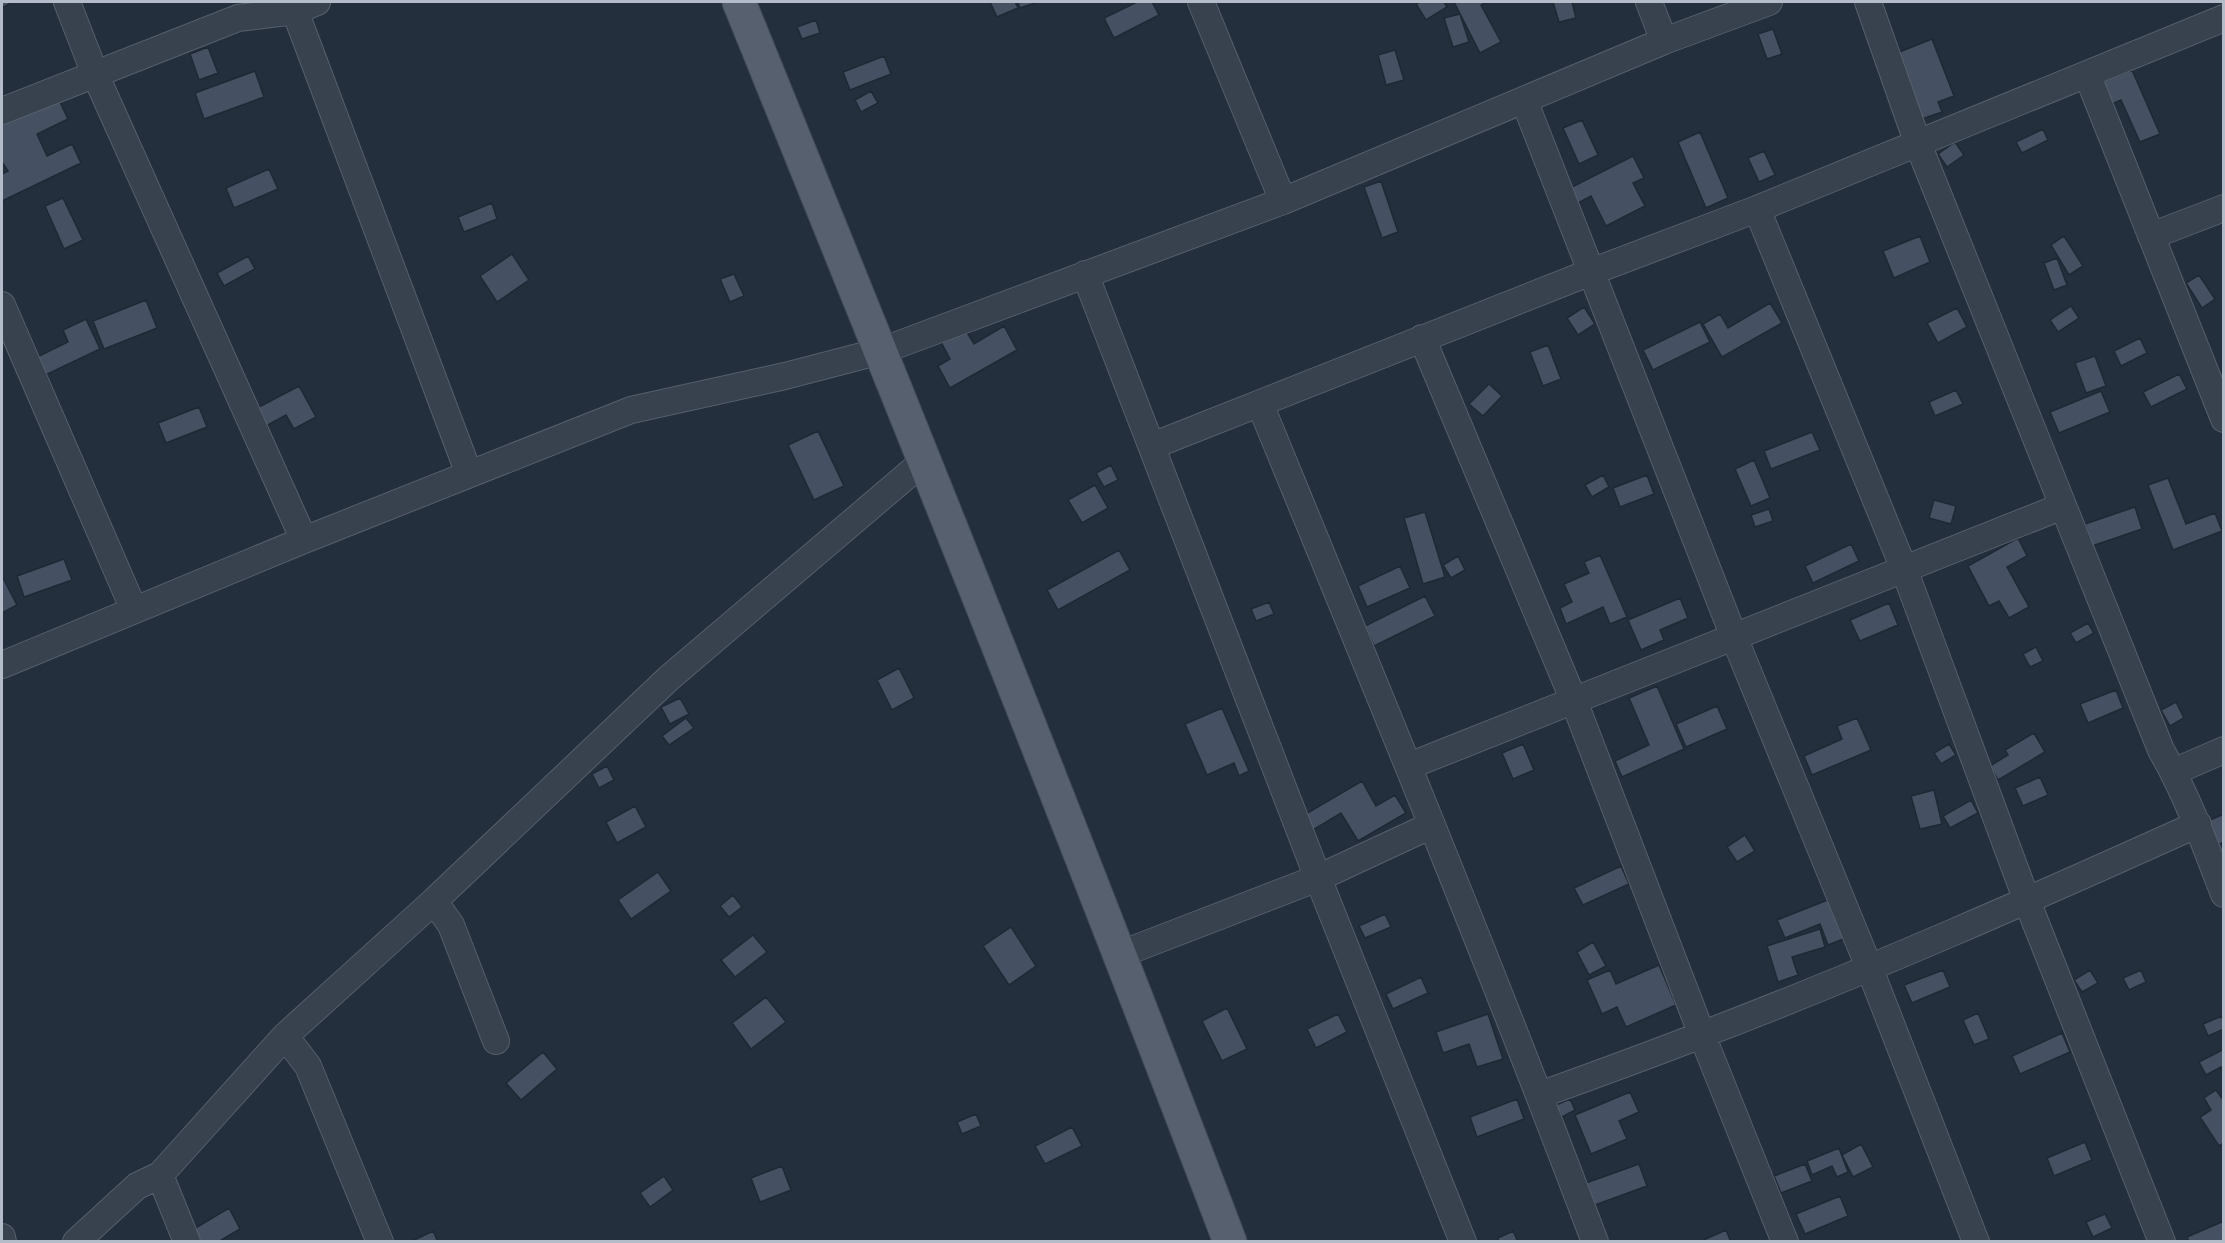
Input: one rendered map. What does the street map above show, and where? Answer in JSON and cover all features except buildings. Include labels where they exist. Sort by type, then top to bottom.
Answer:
[{"type":"main road","points":[[739,2],[881,351],[1121,954],[1230,1242]]},
{"type":"street","points":[[67,2],[95,74],[304,540]]},
{"type":"street","points":[[1201,2],[1283,201]]},
{"type":"street","points":[[1649,2],[1664,41]]},
{"type":"street","points":[[2,665],[304,540],[631,410],[785,376],[881,351],[1283,201],[1664,41],[1769,2]]},
{"type":"street","points":[[1868,2],[1918,144],[2161,750],[2175,773],[2198,824],[2223,894]]},
{"type":"street","points":[[2,111],[238,18],[306,6],[469,474]]},
{"type":"street","points":[[1152,446],[1422,338],[1758,209],[2223,18]]},
{"type":"street","points":[[2087,74],[2222,412]]},
{"type":"street","points":[[1524,100],[1734,637],[1869,967],[1976,1242]]},
{"type":"street","points":[[2151,236],[2223,208]]},
{"type":"street","points":[[1758,209],[1904,569],[2027,901],[2162,1242]]},
{"type":"street","points":[[1085,274],[1318,878],[1463,1242]]},
{"type":"street","points":[[2,305],[134,610]]},
{"type":"street","points":[[1422,338],[1574,701],[1702,1035],[1785,1242]]},
{"type":"street","points":[[1260,404],[1409,766],[1540,1095],[1595,1242]]},
{"type":"street","points":[[76,1242],[137,1186],[160,1175],[285,1036],[434,901],[669,678],[924,461]]},
{"type":"street","points":[[1409,766],[2063,506]]},
{"type":"street","points":[[2175,773],[2223,750]]},
{"type":"street","points":[[1540,1095],[1702,1035],[1869,967],[2027,901],[2198,824]]},
{"type":"street","points":[[1121,954],[1318,878],[1432,825]]},
{"type":"street","points":[[434,901],[451,925],[496,1041]]},
{"type":"street","points":[[285,1036],[309,1066],[380,1242]]},
{"type":"street","points":[[160,1175],[187,1242]]},
{"type":"street","points":[[2,1237],[3,1242]]}]
